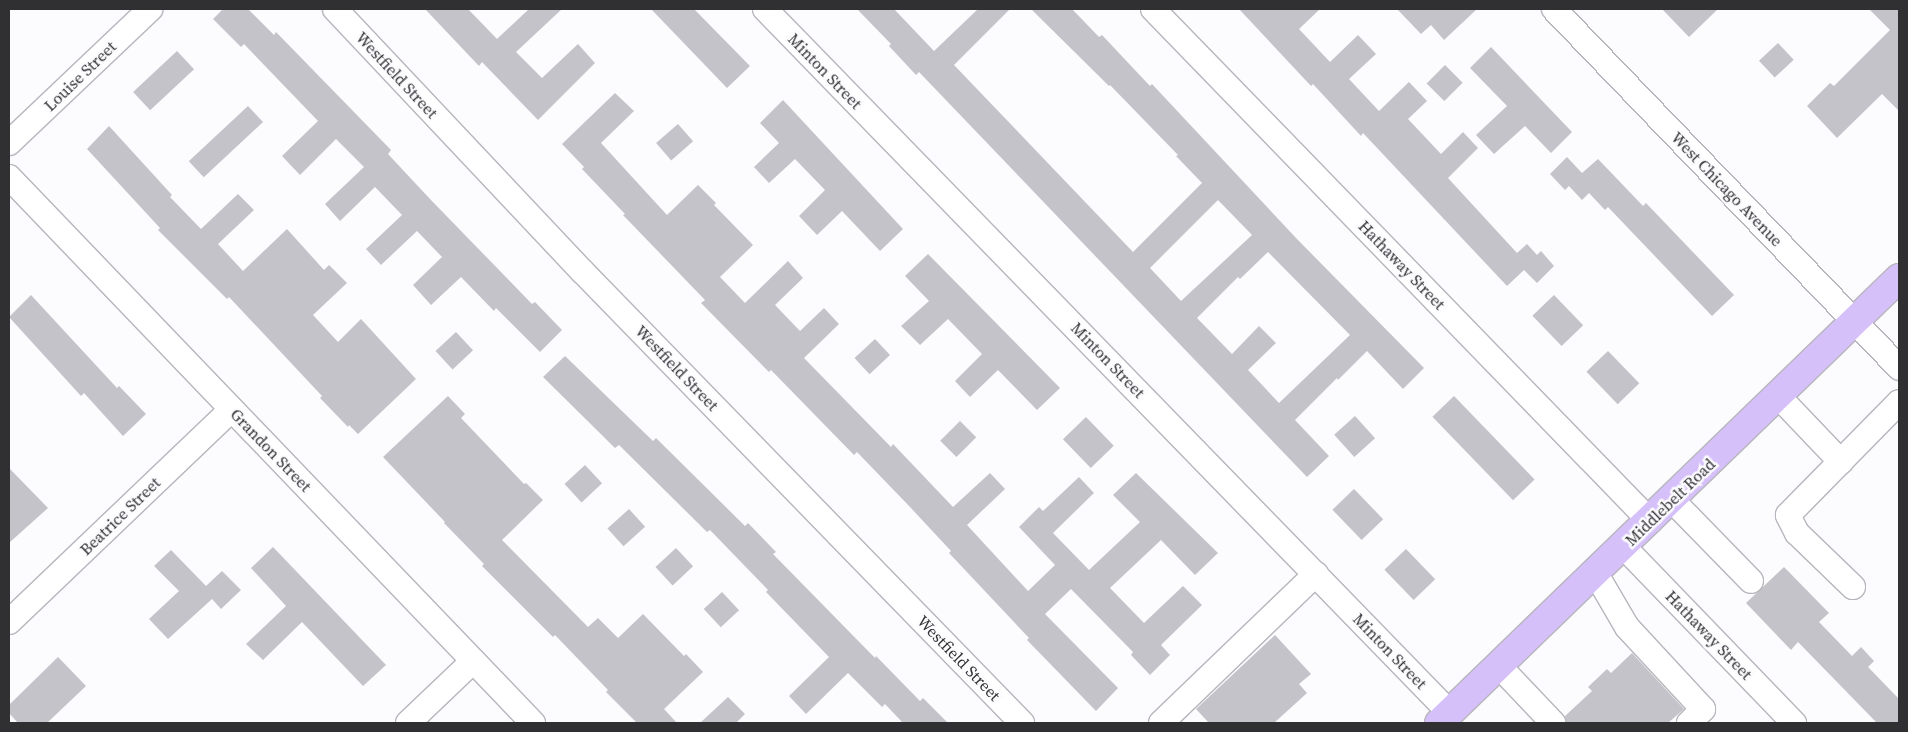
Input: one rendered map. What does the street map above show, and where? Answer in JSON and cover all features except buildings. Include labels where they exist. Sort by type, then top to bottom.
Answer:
[{"type":"main road","name":"Middlebelt Road","points":[[1446,719],[1899,278]]},
{"type":"street","name":"Louise Street","points":[[9,143],[150,9]]},
{"type":"street","name":"Westfield Street","points":[[335,9],[582,271],[1022,723]]},
{"type":"street","name":"Minton Street","points":[[765,9],[1316,574],[1446,719]]},
{"type":"street","name":"Hathaway Street","points":[[1153,9],[1650,521]]},
{"type":"street","name":"West Chicago Avenue","points":[[1554,9],[1899,368]]},
{"type":"street","name":"Grandon Street","points":[[9,177],[533,723]]},
{"type":"street","points":[[1778,396],[1841,462]]},
{"type":"street","points":[[1852,587],[1797,532],[1788,515],[1899,402]]},
{"type":"street","name":"Beatrice Street","points":[[9,622],[232,409]]},
{"type":"street","points":[[1672,500],[1751,581]]},
{"type":"street","name":"Hathaway Street","points":[[1624,547],[1794,723]]},
{"type":"street","points":[[1161,723],[1316,574]]},
{"type":"street","points":[[1596,574],[1627,627],[1703,710],[1688,723]]},
{"type":"street","points":[[408,723],[473,661]]},
{"type":"street","points":[[1499,666],[1553,723]]}]
